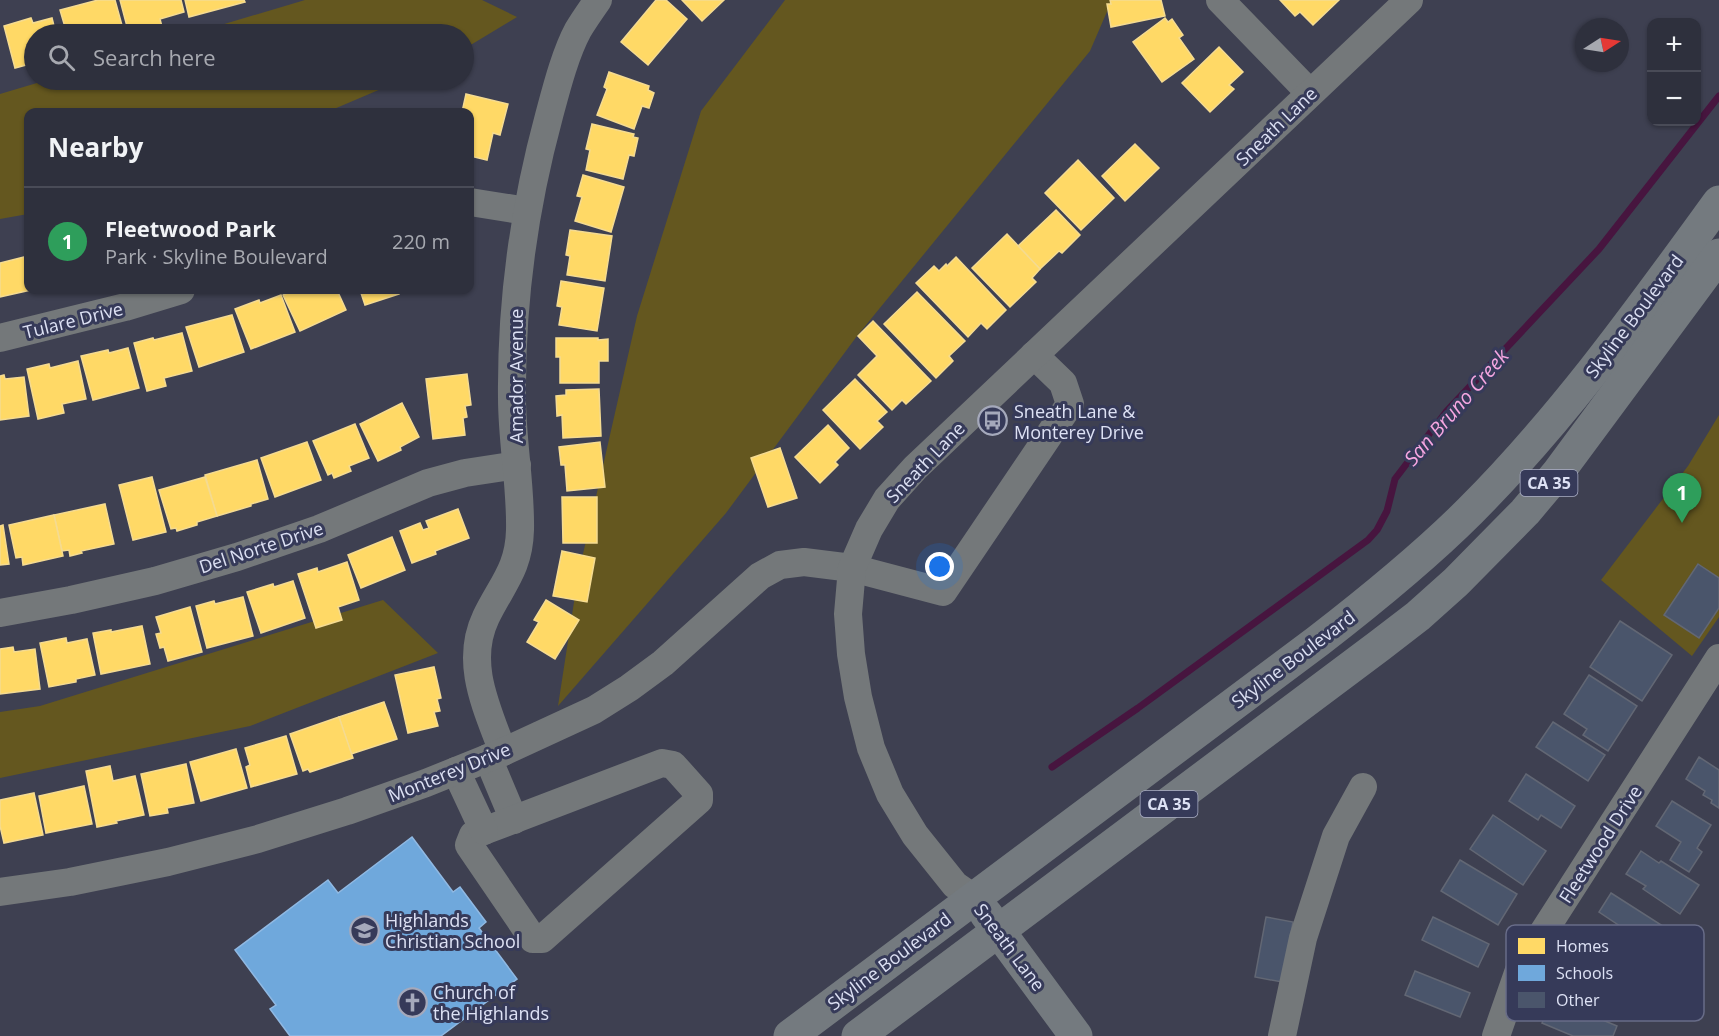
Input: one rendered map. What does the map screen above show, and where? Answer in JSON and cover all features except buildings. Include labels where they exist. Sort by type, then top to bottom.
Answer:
[{"type":"main road","name":"Skyline Boulevard","points":[[790,1036],[1342,623],[1432,547],[1505,474],[1570,399],[1632,321],[1719,202]]},
{"type":"main road","name":"Skyline Boulevard","points":[[858,1036],[1379,646],[1418,616],[1456,582],[1525,512],[1557,474],[1719,255]]},
{"type":"main road","name":"Sneath Lane","points":[[974,898],[1076,1036]]},
{"type":"street","name":"Amador Avenue","points":[[514,820],[477,674],[477,644],[485,618],[517,559],[520,530],[512,401],[512,345],[527,211],[559,81],[577,31],[598,0]]},
{"type":"street","points":[[1220,0],[1310,93]]},
{"type":"street","name":"Sneath Lane","points":[[974,898],[955,885],[915,835],[890,794],[871,748],[858,697],[851,654],[848,614],[852,568],[869,529],[887,499],[915,468],[1409,0]]},
{"type":"street","points":[[474,203],[527,211]]},
{"type":"street","name":"Tulare Drive","points":[[0,338],[168,294]]},
{"type":"street","name":"Monterey Drive","points":[[0,892],[69,882],[168,862],[247,842],[346,811],[496,755],[594,710],[629,687],[663,663],[760,576],[780,565],[804,562],[852,568],[943,592],[1070,404],[1063,382],[1034,355]]},
{"type":"street","name":"Del Norte Drive","points":[[0,613],[155,581],[237,557],[319,529],[428,483],[465,473],[517,465]]},
{"type":"street","name":"Fleetwood Drive","points":[[1548,925],[1719,658]]},
{"type":"street","points":[[662,763],[673,765],[699,794],[699,800],[542,939],[533,939],[469,845],[472,836],[484,831],[662,763]]},
{"type":"street","points":[[456,771],[484,831]]},
{"type":"street","points":[[1282,1036],[1303,938],[1332,847],[1363,787]]},
{"type":"street","name":"Fleetwood Drive","points":[[1496,1036],[1506,1007]]},
{"type":"shaded area","points":[[305,0],[482,0],[517,17],[474,43],[474,24],[225,24]]},
{"type":"shaded area","points":[[785,0],[1112,0],[1090,51],[857,336],[726,513],[558,706],[578,576],[637,316],[701,111]]},
{"type":"shaded area","points":[[24,87],[24,90],[379,90],[336,108],[24,108],[24,215],[0,219],[0,94]]},
{"type":"shaded area","points":[[1719,415],[1719,617],[1692,656],[1601,580],[1688,466]]},
{"type":"shaded area","points":[[383,600],[438,653],[250,726],[0,778],[0,712],[40,706]]},
{"type":"waterway","name":"San Bruno Creek","points":[[1052,767],[1138,708],[1368,540],[1377,530],[1387,511],[1395,479],[1446,412],[1599,249],[1719,96]]},
{"type":"place","name":"Sneath Lane & Monterey Drive","points":[[993,421]]},
{"type":"place","name":"Fleetwood Park","points":[[1682,523]]},
{"type":"place","name":"Highlands Christian School","points":[[364,930]]},
{"type":"place","name":"Church of the Highlands","points":[[412,1002]]}]
